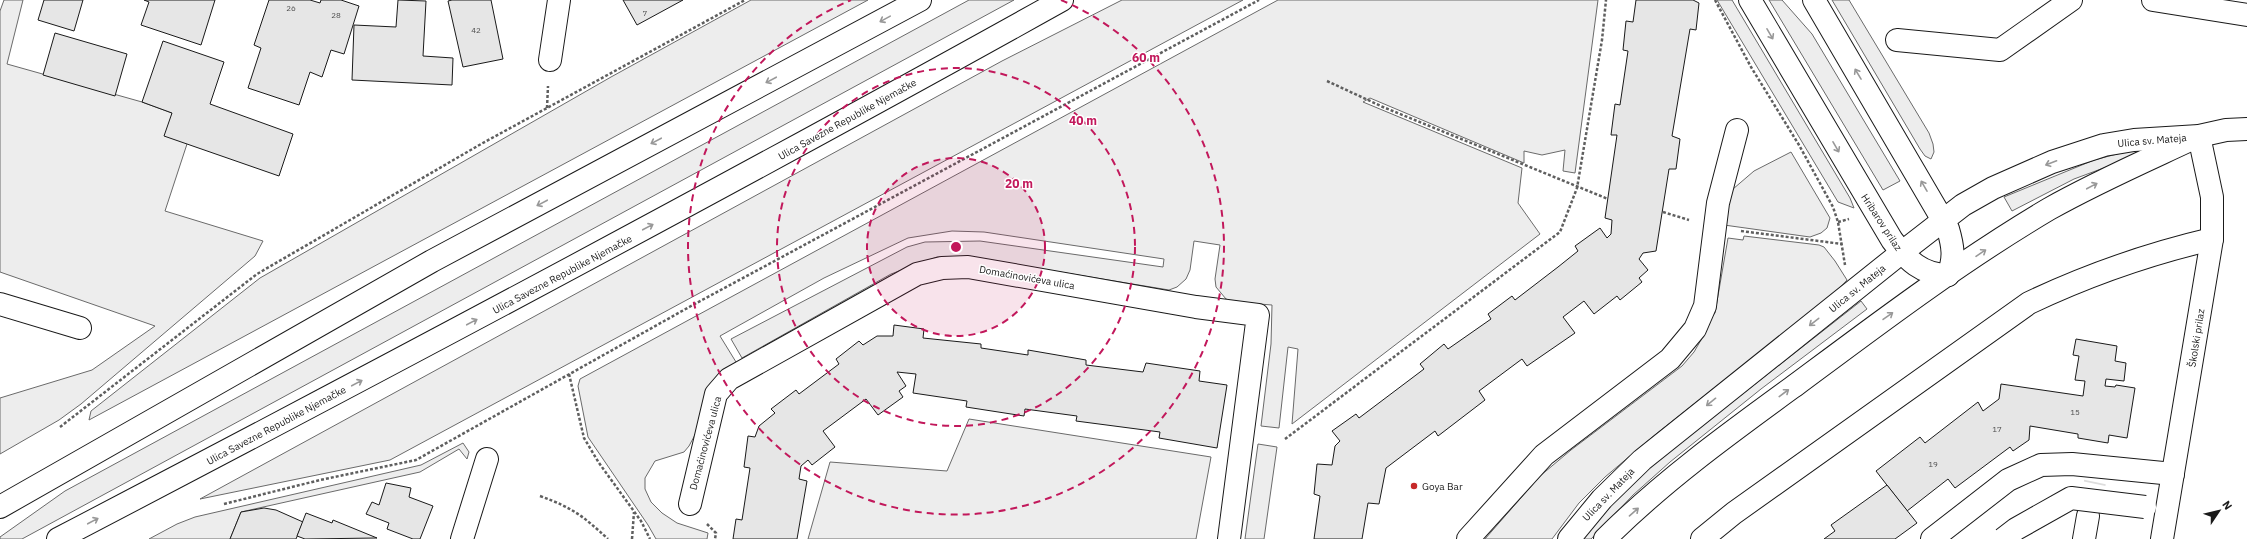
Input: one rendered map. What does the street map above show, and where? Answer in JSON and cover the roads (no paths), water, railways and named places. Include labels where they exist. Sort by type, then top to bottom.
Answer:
[{"type":"street","points":[[0,508],[432,261],[920,0]]},
{"type":"street","name":"Ulica Savezne Republike Njemačke","points":[[58,539],[466,326],[871,106],[1062,0]]},
{"type":"street","name":"Hribarov prilaz","points":[[1750,0],[1872,208],[1901,252],[1922,270],[1948,275]]},
{"type":"street","points":[[1814,0],[1943,220],[1953,249],[1953,259],[1948,275]]},
{"type":"street","points":[[1897,40],[2000,50],[2072,0]]},
{"type":"street","points":[[2153,0],[2217,5],[2247,15]]},
{"type":"street","points":[[550,60],[555,5]]},
{"type":"street","name":"Ulica sv. Mateja","points":[[1569,539],[1602,498],[1642,460],[1901,252],[1943,220],[1993,188],[2052,162],[2104,145],[2134,140],[2199,136],[2226,130],[2247,129]]},
{"type":"street","points":[[1468,539],[1544,456],[1670,359],[1694,329],[1705,306],[1718,203],[1737,130]]},
{"type":"street","name":"Ulica sv. Mateja","points":[[1605,539],[1663,487],[1752,416],[1885,318],[1948,275],[2012,232],[2069,198],[2199,136]]},
{"type":"street","name":"Školski prilaz","points":[[2162,539],[2156,508],[2173,474],[2212,239],[2212,197],[2199,136]]},
{"type":"street","points":[[1702,539],[1734,513],[2029,303],[2070,284],[2123,264],[2166,250],[2212,239]]},
{"type":"street","name":"Domaćinovićeva ulica","points":[[690,504],[716,394],[729,379],[916,274],[942,268],[968,267],[1196,307],[1258,315],[1229,539]]},
{"type":"street","points":[[0,304],[80,328]]},
{"type":"street","points":[[462,539],[486,459]]},
{"type":"street","points":[[1932,539],[2008,480],[2041,465],[2072,464],[2096,474],[2173,474]]},
{"type":"street","points":[[2003,539],[2016,529],[2071,498],[2156,508]]},
{"type":"street","points":[[2084,539],[2088,516]]},
{"type":"tunnel","points":[[2088,516],[2095,482]]},
{"type":"place","name":"Goya Bar","points":[[1414,486]]}]
